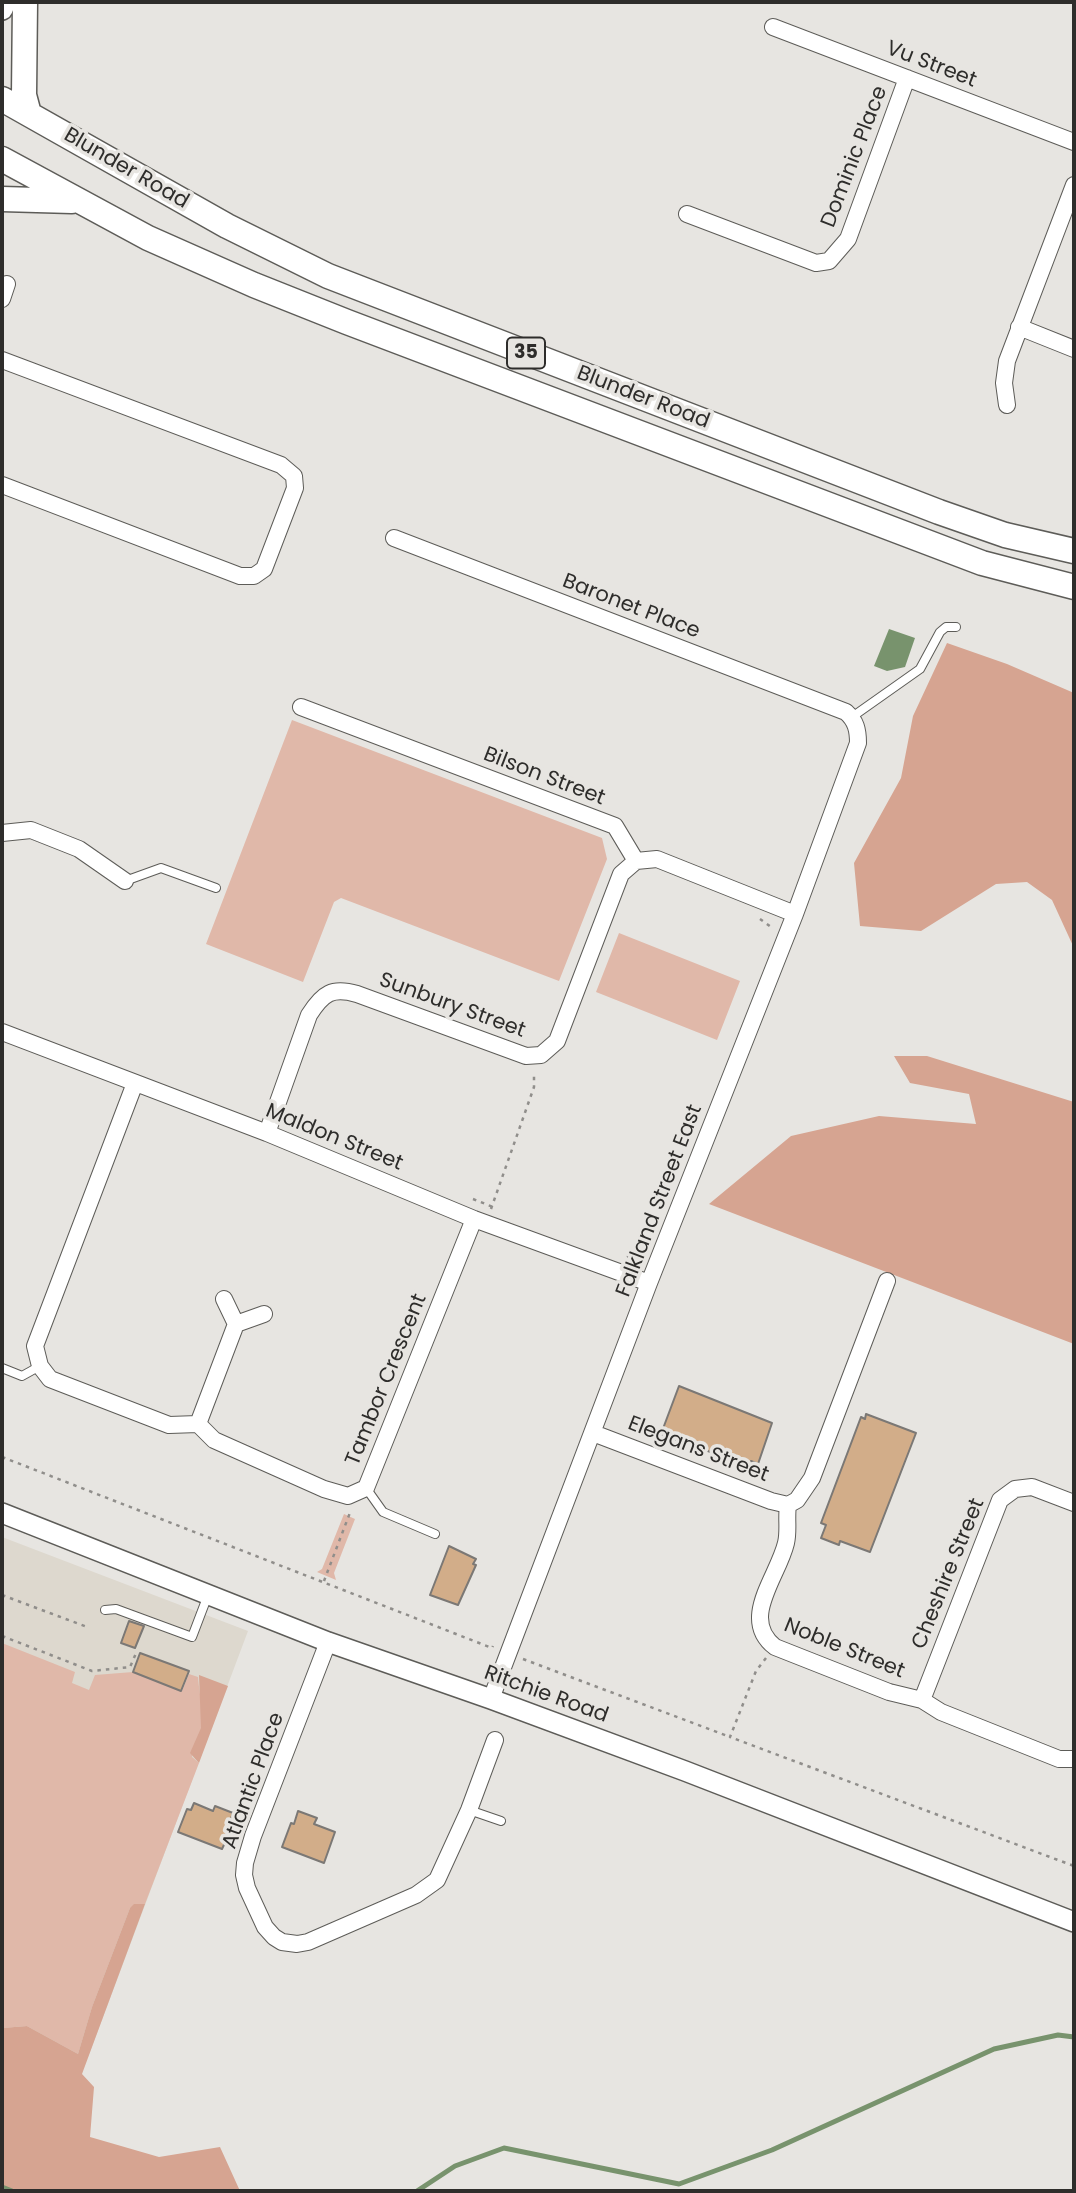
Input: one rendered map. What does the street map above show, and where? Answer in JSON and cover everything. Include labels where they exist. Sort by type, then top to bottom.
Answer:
[{"type":"main road","points":[[2,9],[5,2]]},
{"type":"main road","points":[[26,2],[24,95],[29,114]]},
{"type":"main road","name":"Blunder Road","points":[[2,99],[227,226],[328,276],[939,512],[1005,535],[1074,551]]},
{"type":"main road","name":"Blunder Road","points":[[2,159],[148,238],[347,322],[982,563],[1074,587]]},
{"type":"main road","points":[[2,199],[76,201]]},
{"type":"street","name":"Vu Street","points":[[773,27],[1074,142]]},
{"type":"street","name":"Dominic Place","points":[[687,214],[816,263],[829,261],[848,239],[907,78]]},
{"type":"street","points":[[1007,405],[1004,383],[1007,361],[1074,185]]},
{"type":"street","points":[[1020,327],[1074,349]]},
{"type":"street","points":[[2,360],[281,465],[295,476],[295,488],[264,569],[254,576],[240,576],[2,485]]},
{"type":"street","name":"Baronet Place","points":[[394,538],[846,712],[852,717]]},
{"type":"street","name":"Bilson Street","points":[[301,707],[615,826],[636,861]]},
{"type":"street","name":"Falkland Street East","points":[[491,1699],[649,1283],[795,914],[858,743],[858,730],[852,717]]},
{"type":"street","points":[[2,833],[31,830],[79,849],[125,881]]},
{"type":"street","points":[[636,861],[657,859],[795,914]]},
{"type":"street","name":"Sunbury Street","points":[[267,1133],[309,1015],[317,1002],[328,994],[341,990],[526,1056],[541,1055],[557,1041],[621,874],[636,861]]},
{"type":"street","name":"Maldon Street","points":[[2,1032],[649,1283]]},
{"type":"street","points":[[135,1083],[35,1346],[40,1366],[50,1379],[169,1425],[198,1424],[236,1324],[224,1299]]},
{"type":"street","name":"Tambor Crescent","points":[[198,1424],[214,1440],[324,1489],[348,1496],[366,1488],[482,1216]]},
{"type":"street","points":[[788,1505],[797,1500],[812,1478],[887,1281]]},
{"type":"street","points":[[236,1324],[264,1314]]},
{"type":"street","name":"Elegans Street","points":[[593,1433],[771,1501],[788,1505]]},
{"type":"street","name":"Cheshire Street","points":[[922,1699],[1000,1500],[1015,1489],[1032,1488],[1074,1503]]},
{"type":"street","name":"Noble Street","points":[[788,1505],[787,1541],[758,1618],[764,1639],[775,1647],[889,1692],[922,1699],[941,1712],[1059,1759],[1074,1759]]},
{"type":"street","name":"Ritchie Road","points":[[2,1513],[328,1642],[685,1771],[1074,1922]]},
{"type":"street","name":"Atlantic Place","points":[[328,1642],[245,1863],[247,1888],[265,1927],[274,1937],[289,1944],[308,1942],[416,1895],[437,1880],[469,1810],[495,1740]]},
{"type":"lane","points":[[852,717],[920,670],[940,632],[946,627],[956,627]]},
{"type":"lane","points":[[125,881],[161,868],[216,888]]},
{"type":"lane","points":[[2,1368],[23,1376],[40,1366]]},
{"type":"lane","points":[[366,1488],[383,1512],[435,1534]]},
{"type":"lane","points":[[105,1610],[116,1609],[192,1637],[208,1595]]},
{"type":"lane","points":[[469,1810],[501,1821]]},
{"type":"path","points":[[757,915],[771,928]]},
{"type":"path","points":[[482,1216],[492,1206],[534,1087],[533,1074],[538,1069]]},
{"type":"path","points":[[466,1196],[492,1206]]},
{"type":"path","points":[[621,1256],[630,1256],[642,1249],[646,1250]]},
{"type":"path","points":[[2,1457],[492,1648]]},
{"type":"path","points":[[2,1595],[87,1628]]},
{"type":"path","points":[[2,1636],[92,1671],[130,1667],[137,1651]]},
{"type":"path","points":[[730,1737],[756,1671],[775,1647]]},
{"type":"path","points":[[518,1657],[1074,1866]]},
{"type":"shaded area","points":[[889,629],[915,638],[905,667],[887,671],[874,666]]},
{"type":"shaded area","points":[[947,643],[1007,664],[1074,693],[1074,948],[1052,900],[1027,882],[996,884],[921,931],[860,926],[854,863],[901,778],[913,716]]},
{"type":"shaded area","points":[[292,720],[602,838],[607,859],[559,981],[341,898],[334,902],[303,982],[206,944]]},
{"type":"shaded area","points":[[619,933],[740,981],[717,1040],[596,992]]},
{"type":"shaded area","points":[[894,1056],[927,1056],[1074,1102],[1074,1344],[709,1204],[791,1136],[879,1116],[976,1124],[969,1094],[910,1083]]},
{"type":"shaded area","points":[[344,1514],[355,1519],[334,1573],[336,1580],[317,1572],[322,1569]]},
{"type":"shaded area","points":[[2,1537],[248,1631],[88,2057],[83,2059],[27,2026],[2,2028]]},
{"type":"shaded area","points":[[2,1643],[75,1672],[72,1683],[89,1690],[95,1675],[133,1672],[182,1691],[189,1674],[198,1677],[202,1724],[192,1757],[199,1763],[145,1904],[130,1908],[92,2007],[78,2054],[27,2026],[2,2028]]},
{"type":"shaded area","points":[[199,1675],[228,1686],[199,1763],[190,1753],[201,1728]]},
{"type":"shaded area","points":[[134,1904],[145,1904],[82,2074],[94,2087],[90,2137],[159,2157],[220,2147],[240,2191],[2,2191],[2,2028],[27,2026],[78,2054],[92,2007],[130,1908]]},
{"type":"building","points":[[679,1386],[772,1423],[758,1464],[751,1461],[749,1466],[661,1434]]},
{"type":"building","points":[[866,1414],[916,1433],[870,1552],[840,1541],[839,1545],[821,1538],[826,1525],[821,1523],[861,1417],[865,1419]]},
{"type":"building","points":[[449,1546],[476,1559],[473,1564],[476,1565],[458,1605],[430,1595]]},
{"type":"building","points":[[129,1621],[144,1626],[135,1648],[121,1643]]},
{"type":"building","points":[[140,1653],[189,1671],[181,1691],[133,1672]]},
{"type":"building","points":[[194,1803],[213,1811],[215,1806],[233,1813],[228,1826],[232,1828],[222,1849],[178,1832],[187,1809],[191,1810]]},
{"type":"building","points":[[298,1811],[317,1818],[314,1824],[335,1832],[324,1863],[282,1847]]},
{"type":"waterway","points":[[417,2191],[455,2166],[504,2148],[679,2184],[772,2150],[994,2049],[1058,2035],[1074,2037]]},
{"type":"waterway","points":[[2,2187],[12,2191]]}]
